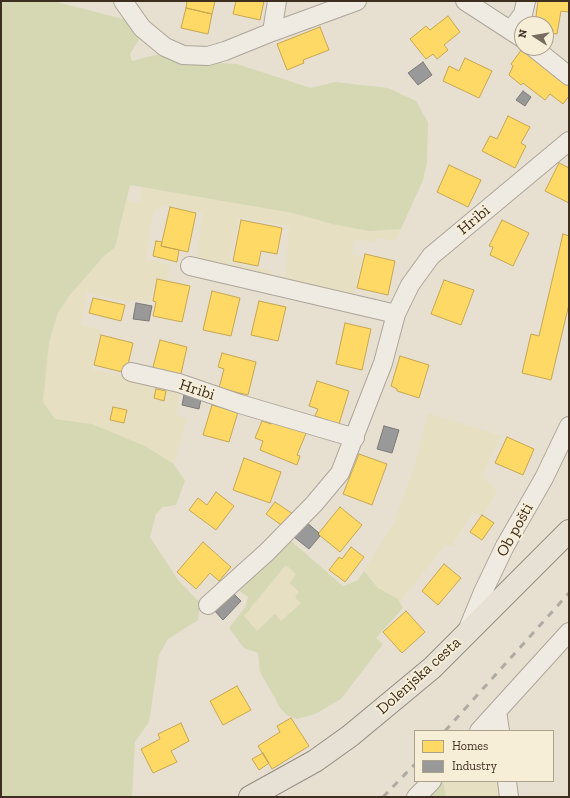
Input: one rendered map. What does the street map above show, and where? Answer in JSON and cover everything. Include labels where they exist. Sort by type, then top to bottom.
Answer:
[{"type":"main road","name":"Dolenjska cesta","points":[[250,797],[316,761],[350,736],[432,668],[569,531]]},
{"type":"street","points":[[123,1],[142,28],[165,47],[184,55],[208,56],[357,1]]},
{"type":"street","points":[[272,32],[278,1]]},
{"type":"street","points":[[465,1],[514,32]]},
{"type":"street","points":[[522,16],[526,1]]},
{"type":"street","points":[[544,56],[569,76]]},
{"type":"street","name":"Hribi","points":[[208,605],[267,552],[314,504],[340,473],[355,438],[383,363],[396,314],[410,285],[431,256],[569,142]]},
{"type":"street","points":[[190,266],[396,314]]},
{"type":"street","name":"Hribi","points":[[131,372],[179,383],[240,404],[355,438]]},
{"type":"street","name":"Ob pošti","points":[[465,635],[483,592],[505,546],[544,478],[569,426]]},
{"type":"street","points":[[480,730],[569,632]]},
{"type":"street","points":[[497,711],[500,730]]},
{"type":"street","points":[[416,797],[431,782]]},
{"type":"street","points":[[507,782],[509,797]]},
{"type":"shaded area","points":[[142,187],[293,213],[332,224],[369,231],[401,229],[395,241],[378,238],[373,242],[354,239],[352,254],[362,257],[353,296],[285,281],[289,226],[239,217],[229,263],[270,270],[273,275],[273,281],[197,260],[202,213],[165,205],[157,208],[153,215],[146,260],[169,264],[168,280],[156,278],[150,302],[134,299],[130,303],[87,292],[81,325],[101,330],[92,369],[180,390],[176,414],[187,419],[174,464],[145,446],[92,424],[55,419],[43,402],[49,342],[58,313],[69,296],[104,256],[115,247],[126,200],[140,202]]},
{"type":"shaded area","points":[[428,413],[502,436],[482,476],[497,490],[483,516],[472,512],[452,546],[445,545],[400,602],[398,599],[378,588],[364,571],[394,523],[415,464]]},
{"type":"shaded area","points":[[286,565],[296,574],[301,603],[281,621],[275,615],[257,631],[244,616]]},
{"type":"shaded area","points":[[443,782],[499,782],[502,797],[446,797]]},
{"type":"green space","points":[[1,1],[53,1],[127,20],[135,29],[139,40],[130,54],[132,61],[159,54],[170,60],[237,64],[311,88],[335,82],[388,88],[416,101],[428,122],[427,162],[423,180],[401,229],[369,231],[332,224],[293,213],[130,185],[115,247],[104,256],[69,296],[58,313],[49,342],[43,402],[55,419],[92,424],[145,446],[174,464],[185,481],[176,505],[163,507],[156,514],[150,537],[178,580],[200,603],[198,620],[168,639],[159,655],[149,722],[135,742],[132,797],[1,797]]},
{"type":"green space","points":[[290,540],[343,586],[358,580],[364,571],[378,588],[398,599],[403,608],[376,638],[383,644],[341,699],[315,714],[297,719],[287,715],[281,709],[260,672],[258,653],[244,648],[229,628],[246,606],[248,597],[237,589]],"holes":[[[286,565],[296,574],[290,583],[299,592],[295,597],[301,603],[281,621],[275,614],[257,631],[244,616]]]},
{"type":"green space","points":[[440,782],[443,782],[446,797],[424,797]]},
{"type":"building: Homes","points":[[187,1],[215,1],[212,14],[186,8]]},
{"type":"building: Homes","points":[[236,1],[264,1],[260,20],[233,14]]},
{"type":"building: Homes","points":[[538,1],[569,1],[569,12],[561,11],[557,34],[554,33],[554,16],[536,16]]},
{"type":"building: Homes","points":[[186,8],[212,14],[208,34],[181,28]]},
{"type":"building: Homes","points":[[448,16],[460,32],[444,45],[448,50],[437,59],[433,54],[426,59],[410,39],[426,26],[430,30]]},
{"type":"building: Homes","points":[[320,27],[329,50],[303,60],[304,63],[287,70],[277,44]]},
{"type":"building: Homes","points":[[517,56],[531,56],[569,86],[569,96],[563,104],[550,94],[545,100],[523,83],[521,85],[509,75],[513,66],[511,64]]},
{"type":"building: Homes","points":[[465,58],[492,71],[479,98],[443,81],[449,66],[459,71]]},
{"type":"building: Homes","points":[[508,116],[530,127],[521,143],[526,146],[515,168],[482,151],[490,136],[497,139]]},
{"type":"building: Homes","points":[[559,163],[569,168],[569,203],[545,191]]},
{"type":"building: Homes","points":[[449,165],[481,180],[468,207],[437,192]]},
{"type":"building: Homes","points":[[170,207],[196,213],[188,252],[161,246]]},
{"type":"building: Homes","points":[[241,220],[282,228],[277,254],[261,251],[258,266],[233,261]]},
{"type":"building: Homes","points":[[502,220],[529,233],[513,266],[490,255],[493,247],[489,246]]},
{"type":"building: Homes","points":[[563,234],[569,236],[569,304],[551,380],[522,373],[531,334],[539,336]]},
{"type":"building: Homes","points":[[156,241],[162,242],[161,246],[179,250],[177,262],[153,256]]},
{"type":"building: Homes","points":[[365,254],[395,261],[388,295],[357,288]]},
{"type":"building: Homes","points":[[157,279],[190,286],[182,322],[153,316],[156,302],[153,301]]},
{"type":"building: Homes","points":[[444,280],[474,290],[461,325],[431,314]]},
{"type":"building: Homes","points":[[212,291],[240,298],[231,336],[203,330]]},
{"type":"building: Homes","points":[[93,298],[125,305],[121,321],[89,313]]},
{"type":"building: Homes","points":[[259,301],[286,307],[278,341],[251,335]]},
{"type":"building: Homes","points":[[345,323],[371,329],[362,370],[336,364]]},
{"type":"building: Homes","points":[[101,335],[133,343],[126,373],[94,365]]},
{"type":"building: Homes","points":[[160,340],[187,347],[180,378],[152,371]]},
{"type":"building: Homes","points":[[222,353],[256,362],[248,395],[219,388],[224,369],[218,367]]},
{"type":"building: Homes","points":[[400,356],[429,365],[419,398],[397,391],[397,389],[391,386]]},
{"type":"building: Homes","points":[[317,381],[349,391],[339,424],[315,416],[318,409],[309,406]]},
{"type":"building: Homes","points":[[156,389],[166,391],[164,401],[154,398]]},
{"type":"building: Homes","points":[[212,405],[238,412],[229,442],[203,435]]},
{"type":"building: Homes","points":[[113,407],[127,410],[124,423],[110,420]]},
{"type":"building: Homes","points":[[274,418],[307,431],[297,455],[300,456],[297,465],[260,450],[263,441],[255,438],[262,421],[271,424]]},
{"type":"building: Homes","points":[[507,437],[534,449],[523,475],[495,463]]},
{"type":"building: Homes","points":[[359,454],[387,464],[372,505],[343,494]]},
{"type":"building: Homes","points":[[244,458],[281,472],[270,503],[233,490]]},
{"type":"building: Homes","points":[[216,492],[234,506],[216,530],[189,510],[198,498],[207,505]]},
{"type":"building: Homes","points":[[275,502],[293,514],[284,527],[266,514]]},
{"type":"building: Homes","points":[[340,507],[362,525],[340,552],[318,534]]},
{"type":"building: Homes","points":[[482,515],[494,523],[482,540],[470,532]]},
{"type":"building: Homes","points":[[203,542],[231,567],[219,581],[210,573],[196,589],[177,572]]},
{"type":"building: Homes","points":[[351,547],[364,557],[345,582],[329,570],[339,557],[342,559]]},
{"type":"building: Homes","points":[[444,564],[461,578],[438,605],[422,591]]},
{"type":"building: Homes","points":[[406,611],[425,632],[402,653],[383,632]]},
{"type":"building: Homes","points":[[237,686],[251,710],[223,725],[210,701]]},
{"type":"building: Homes","points":[[291,718],[309,746],[272,769],[258,746],[280,732],[277,726]]},
{"type":"building: Homes","points":[[181,723],[189,741],[171,751],[177,762],[153,773],[141,749],[160,739],[158,734]]},
{"type":"building: Homes","points":[[263,753],[269,763],[259,770],[252,759]]},
{"type":"building: Industry","points":[[423,62],[432,75],[418,85],[408,73]]},
{"type":"building: Industry","points":[[523,91],[531,97],[525,106],[516,100]]},
{"type":"building: Industry","points":[[136,303],[152,306],[149,321],[133,319]]},
{"type":"building: Industry","points":[[184,395],[201,399],[199,409],[182,405]]},
{"type":"building: Industry","points":[[384,426],[399,430],[392,453],[377,449]]},
{"type":"building: Industry","points":[[306,522],[319,533],[318,534],[320,536],[309,549],[294,537]]},
{"type":"building: Industry","points":[[231,591],[241,601],[223,620],[213,609]]},
{"type":"railway","points":[[446,730],[569,593]]},
{"type":"railway","points":[[383,797],[414,765]]}]
